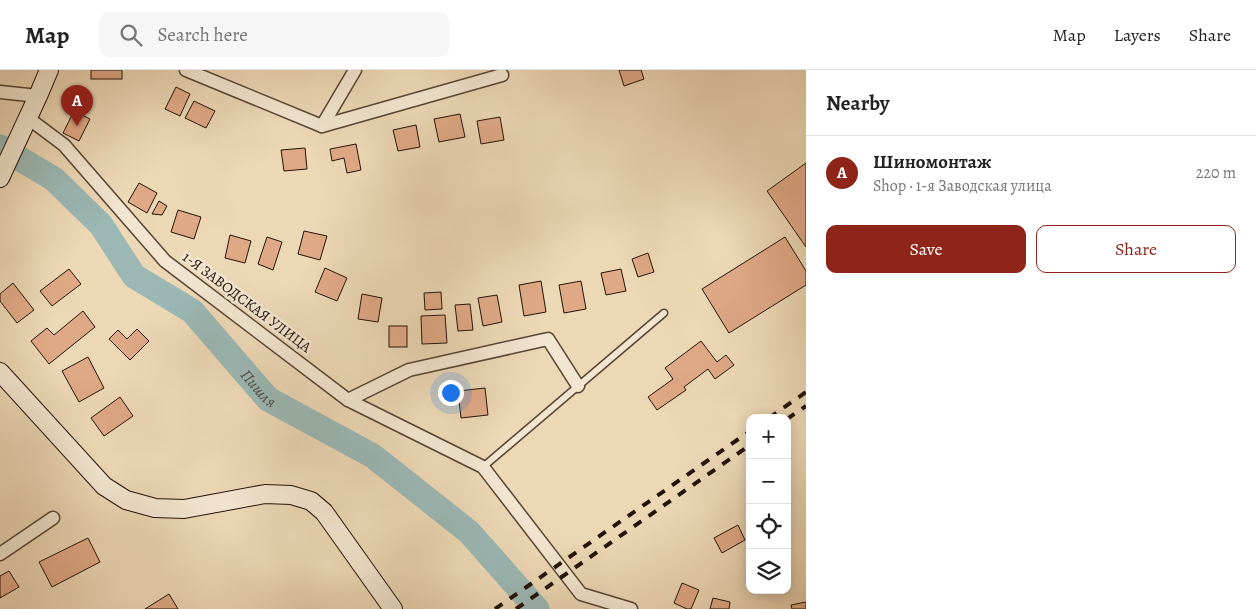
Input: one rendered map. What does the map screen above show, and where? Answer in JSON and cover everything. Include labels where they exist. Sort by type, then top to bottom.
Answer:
[{"type":"main road","points":[[0,178],[48,70]]},
{"type":"main road","points":[[0,372],[104,486],[126,500],[155,508],[184,509],[265,494],[291,495],[311,501],[324,512],[393,609]]},
{"type":"street","points":[[186,70],[322,126],[502,75]]},
{"type":"street","points":[[322,126],[355,70]]},
{"type":"street","points":[[0,92],[38,96]]},
{"type":"street","name":"1-Я ЗАВОДСКАЯ УЛИЦА","points":[[28,118],[64,145],[165,261],[348,400],[483,466]]},
{"type":"street","points":[[348,400],[409,370],[548,338],[578,386]]},
{"type":"street","points":[[483,466],[581,594],[631,609]]},
{"type":"street","points":[[0,554],[53,518]]},
{"type":"lane","points":[[483,466],[664,313]]},
{"type":"building","points":[[91,70],[122,70],[122,79],[91,79]]},
{"type":"building","points":[[619,70],[641,70],[644,79],[624,86]]},
{"type":"building","points":[[176,87],[190,94],[180,116],[165,109]]},
{"type":"building","points":[[194,101],[215,111],[206,128],[185,118]]},
{"type":"building","points":[[74,111],[90,119],[79,141],[63,133]]},
{"type":"building","points":[[460,114],[465,137],[439,142],[434,119]]},
{"type":"building","points":[[500,117],[504,140],[481,144],[477,121]]},
{"type":"building","points":[[416,125],[420,147],[398,151],[393,130]]},
{"type":"building","points":[[356,144],[361,170],[347,173],[344,158],[332,161],[330,149]]},
{"type":"building","points":[[305,148],[307,169],[284,171],[281,150]]},
{"type":"building","points":[[806,163],[806,247],[767,191]]},
{"type":"building","points":[[139,183],[157,193],[147,213],[128,202]]},
{"type":"building","points":[[159,201],[167,206],[162,215],[152,214]]},
{"type":"building","points":[[178,210],[201,217],[194,239],[171,232]]},
{"type":"building","points":[[304,231],[327,236],[320,260],[298,254]]},
{"type":"building","points":[[230,235],[251,241],[245,263],[225,258]]},
{"type":"building","points":[[267,237],[282,242],[273,270],[258,264]]},
{"type":"building","points":[[785,237],[806,271],[806,285],[729,333],[702,289]]},
{"type":"building","points":[[648,253],[654,272],[638,277],[632,259]]},
{"type":"building","points":[[325,268],[347,278],[337,301],[315,292]]},
{"type":"building","points":[[69,269],[81,284],[52,306],[40,291]]},
{"type":"building","points":[[621,269],[626,291],[606,295],[601,273]]},
{"type":"building","points":[[541,281],[546,312],[524,316],[519,285]]},
{"type":"building","points":[[581,281],[586,309],[564,313],[559,285]]},
{"type":"building","points":[[13,283],[34,310],[17,323],[0,301],[0,294]]},
{"type":"building","points":[[441,292],[442,309],[425,310],[424,293]]},
{"type":"building","points":[[362,294],[382,298],[378,322],[358,319]]},
{"type":"building","points":[[497,295],[502,322],[483,326],[478,298]]},
{"type":"building","points":[[470,304],[473,330],[458,331],[455,305]]},
{"type":"building","points":[[83,311],[95,327],[49,364],[31,341],[47,328],[54,335]]},
{"type":"building","points":[[445,315],[447,343],[422,344],[421,316]]},
{"type":"building","points":[[389,326],[407,326],[407,347],[389,347]]},
{"type":"building","points":[[137,329],[149,341],[130,360],[109,339],[118,330],[127,339]]},
{"type":"building","points":[[701,341],[717,362],[726,355],[734,365],[715,379],[708,369],[684,387],[686,390],[657,410],[648,397],[673,379],[665,368]]},
{"type":"building","points":[[88,357],[104,388],[79,402],[62,371]]},
{"type":"building","points":[[485,388],[488,415],[461,418],[458,391]]},
{"type":"building","points":[[120,397],[133,416],[104,436],[91,418]]},
{"type":"building","points":[[738,525],[745,540],[722,553],[714,538]]},
{"type":"building","points":[[88,538],[100,562],[52,587],[39,562]]},
{"type":"building","points":[[9,571],[19,587],[0,598],[0,576]]},
{"type":"building","points":[[682,583],[699,590],[691,609],[674,603]]},
{"type":"building","points":[[169,594],[178,609],[145,609]]},
{"type":"building","points":[[713,598],[730,602],[729,609],[710,609]]},
{"type":"building","points":[[806,602],[806,609],[792,609],[791,605]]},
{"type":"waterway","name":"Пишля","points":[[0,147],[54,179],[101,225],[134,276],[192,311],[268,399],[373,456],[469,532],[537,609]]},
{"type":"railway","points":[[775,414],[806,392]]},
{"type":"railway","points":[[791,416],[806,406]]},
{"type":"railway","points":[[495,609],[746,434]]},
{"type":"railway","points":[[516,609],[746,448]]},
{"type":"place","name":"Шиномонтаж","points":[[77,126]]}]
